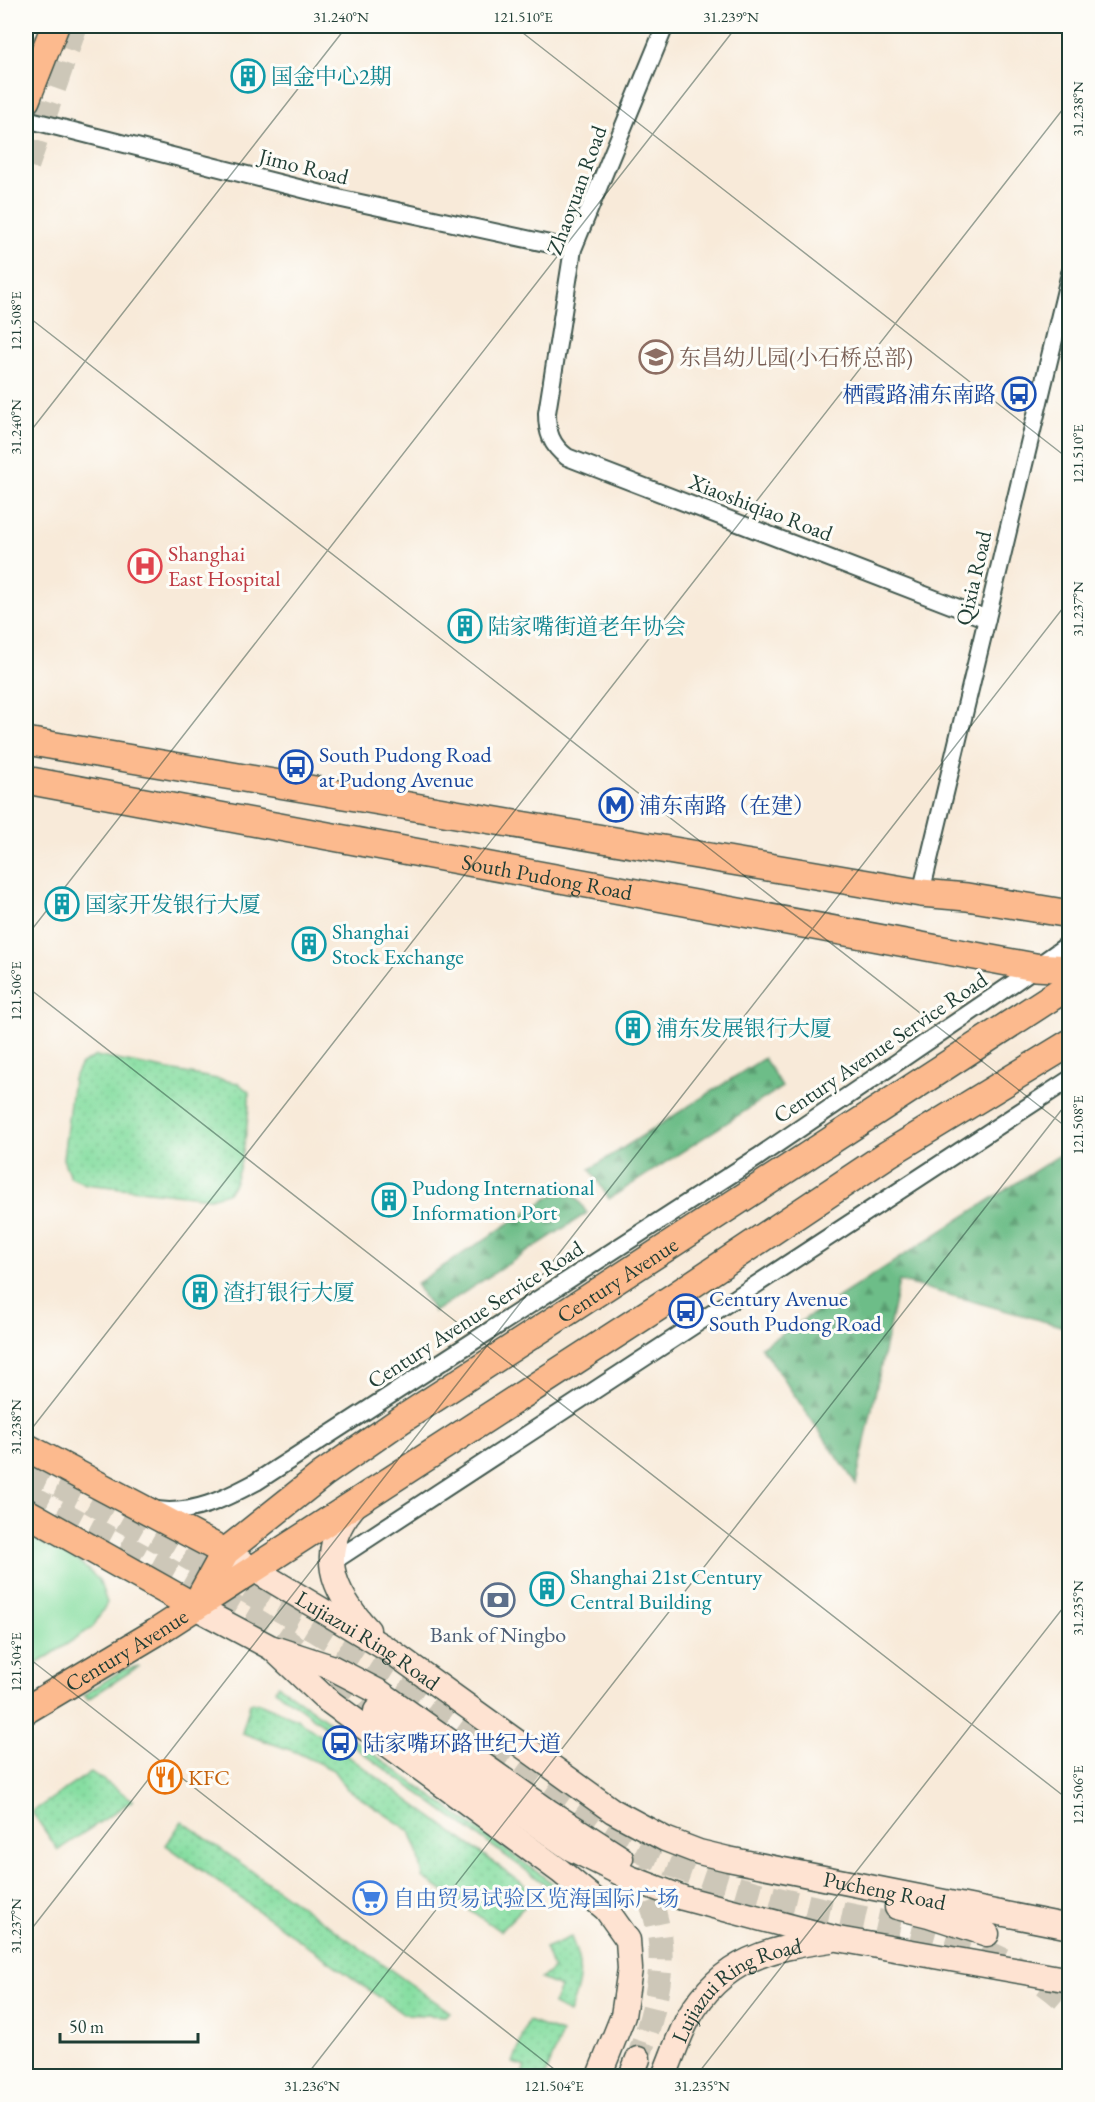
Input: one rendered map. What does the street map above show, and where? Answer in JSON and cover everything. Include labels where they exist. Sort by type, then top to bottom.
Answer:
[{"type":"main road","points":[[26,100],[55,26]]},
{"type":"main road","name":"South Pudong Road","points":[[26,741],[921,893],[967,897],[1070,914]]},
{"type":"main road","name":"South Pudong Road","points":[[26,780],[1035,967],[1070,969]]},
{"type":"main road","name":"Century Avenue","points":[[195,1606],[225,1552],[323,1474],[401,1420],[1070,985]]},
{"type":"main road","name":"Century Avenue","points":[[26,1710],[155,1633],[675,1296],[888,1154],[1070,1042]]},
{"type":"main road","name":"Lujiazui Ring Road","points":[[26,1447],[225,1552],[392,1652],[613,1811],[665,1839],[699,1852]]},
{"type":"main road","points":[[357,1503],[338,1528],[332,1548],[331,1563],[336,1585],[342,1597],[367,1630],[392,1652]]},
{"type":"main road","name":"Lujiazui Ring Road","points":[[26,1512],[270,1647],[331,1667],[381,1693],[597,1844],[720,1907]]},
{"type":"main road","name":"Lujiazui Ring Road","points":[[270,1647],[326,1699],[354,1721],[560,1871],[606,1909],[628,1940]]},
{"type":"main road","points":[[376,1711],[570,1848],[630,1878],[683,1898],[838,1939],[1070,1980]]},
{"type":"main road","points":[[570,1848],[592,1870],[608,1891],[628,1940],[630,1969],[628,1993],[622,2016],[599,2076]]},
{"type":"main road","name":"Pucheng Road","points":[[699,1852],[1070,1926]]},
{"type":"main road","points":[[728,1859],[768,1879],[929,1915],[987,1934]]},
{"type":"main road","name":"Lujiazui Ring Road","points":[[664,2076],[689,2018],[718,1978],[738,1965],[782,1948],[838,1939]]},
{"type":"street","name":"Zhaoyuan Road","points":[[547,413],[573,249],[666,26]]},
{"type":"street","name":"Jimo Road","points":[[26,119],[342,199],[573,249]]},
{"type":"street","name":"Qixia Road","points":[[921,893],[1070,273]]},
{"type":"street","name":"Xiaoshiqiao Road","points":[[547,413],[547,428],[551,440],[567,457],[987,619]]},
{"type":"street","name":"Century Avenue Service Road","points":[[132,1503],[153,1510],[192,1511],[235,1494],[256,1482],[758,1157],[1070,943]]},
{"type":"street","name":"Century Avenue Service Road","points":[[1035,967],[1070,955]]},
{"type":"street","points":[[331,1563],[1070,1079]]},
{"type":"green space","points":[[96,1056],[238,1083],[249,1092],[241,1160],[233,1185],[228,1192],[210,1198],[86,1184],[70,1177],[63,1159],[73,1079],[81,1064]]},
{"type":"green space","points":[[764,1058],[782,1087],[609,1199],[590,1169]]},
{"type":"green space","points":[[1069,1149],[1070,1322],[1068,1328],[899,1281],[856,1484],[761,1347]]},
{"type":"green space","points":[[568,1185],[587,1213],[434,1312],[416,1284]]},
{"type":"green space","points":[[26,1535],[77,1560],[99,1580],[107,1603],[93,1627],[26,1671]]},
{"type":"green space","points":[[139,1666],[88,1699],[84,1695],[122,1670]]},
{"type":"green space","points":[[278,1685],[555,1885],[552,1889],[275,1690]]},
{"type":"green space","points":[[250,1703],[259,1703],[297,1719],[537,1894],[500,1931],[423,1877],[418,1852],[410,1831],[347,1789],[333,1770],[296,1752],[242,1733]]},
{"type":"green space","points":[[91,1772],[133,1800],[58,1850],[32,1812]]},
{"type":"green space","points":[[182,1821],[450,2012],[445,2016],[403,2014],[166,1845]]},
{"type":"green space","points":[[571,1937],[578,1958],[579,1975],[569,2013],[553,2005],[560,1987],[541,1979],[553,1969],[545,1948]]},
{"type":"green space","points":[[528,2021],[562,2033],[545,2076],[521,2076],[525,2067],[513,2063]]},
{"type":"tunnel","points":[[26,61],[38,26]]},
{"type":"tunnel","points":[[26,165],[74,26]]},
{"type":"tunnel","points":[[26,1469],[80,1496],[308,1626],[398,1682],[603,1830],[626,1844],[676,1867],[728,1885],[808,1906],[913,1929],[979,1949],[1041,1982],[1070,2005]]},
{"type":"tunnel","points":[[26,1494],[114,1540],[259,1622],[376,1711]]},
{"type":"tunnel","points":[[635,1869],[648,1894],[656,1918],[660,1941],[658,1986],[638,2059]]},
{"type":"place","name":"国金中心2期","points":[[248,76]]},
{"type":"place","name":"东昌幼儿园(小石桥总部)","points":[[656,357]]},
{"type":"place","name":"栖霞路浦东南路","points":[[1019,394]]},
{"type":"place","name":"Shanghai East Hospital","points":[[145,566]]},
{"type":"place","name":"陆家嘴街道老年协会","points":[[465,626]]},
{"type":"place","name":"South Pudong Road at Pudong Avenue","points":[[296,767]]},
{"type":"place","name":"浦东南路（在建）","points":[[616,805]]},
{"type":"place","name":"国家开发银行大厦","points":[[62,904]]},
{"type":"place","name":"Shanghai Stock Exchange","points":[[309,944]]},
{"type":"place","name":"浦东发展银行大厦","points":[[633,1028]]},
{"type":"place","name":"Pudong International Information Port","points":[[389,1200]]},
{"type":"place","name":"渣打银行大厦","points":[[200,1292]]},
{"type":"place","name":"Century Avenue South Pudong Road","points":[[686,1311]]},
{"type":"place","name":"Shanghai 21st Century Central Building","points":[[547,1589]]},
{"type":"place","name":"Bank of Ningbo","points":[[498,1600]]},
{"type":"place","name":"陆家嘴环路世纪大道","points":[[340,1743]]},
{"type":"place","name":"KFC","points":[[165,1777]]},
{"type":"place","name":"自由贸易试验区览海国际广场","points":[[370,1898]]}]
